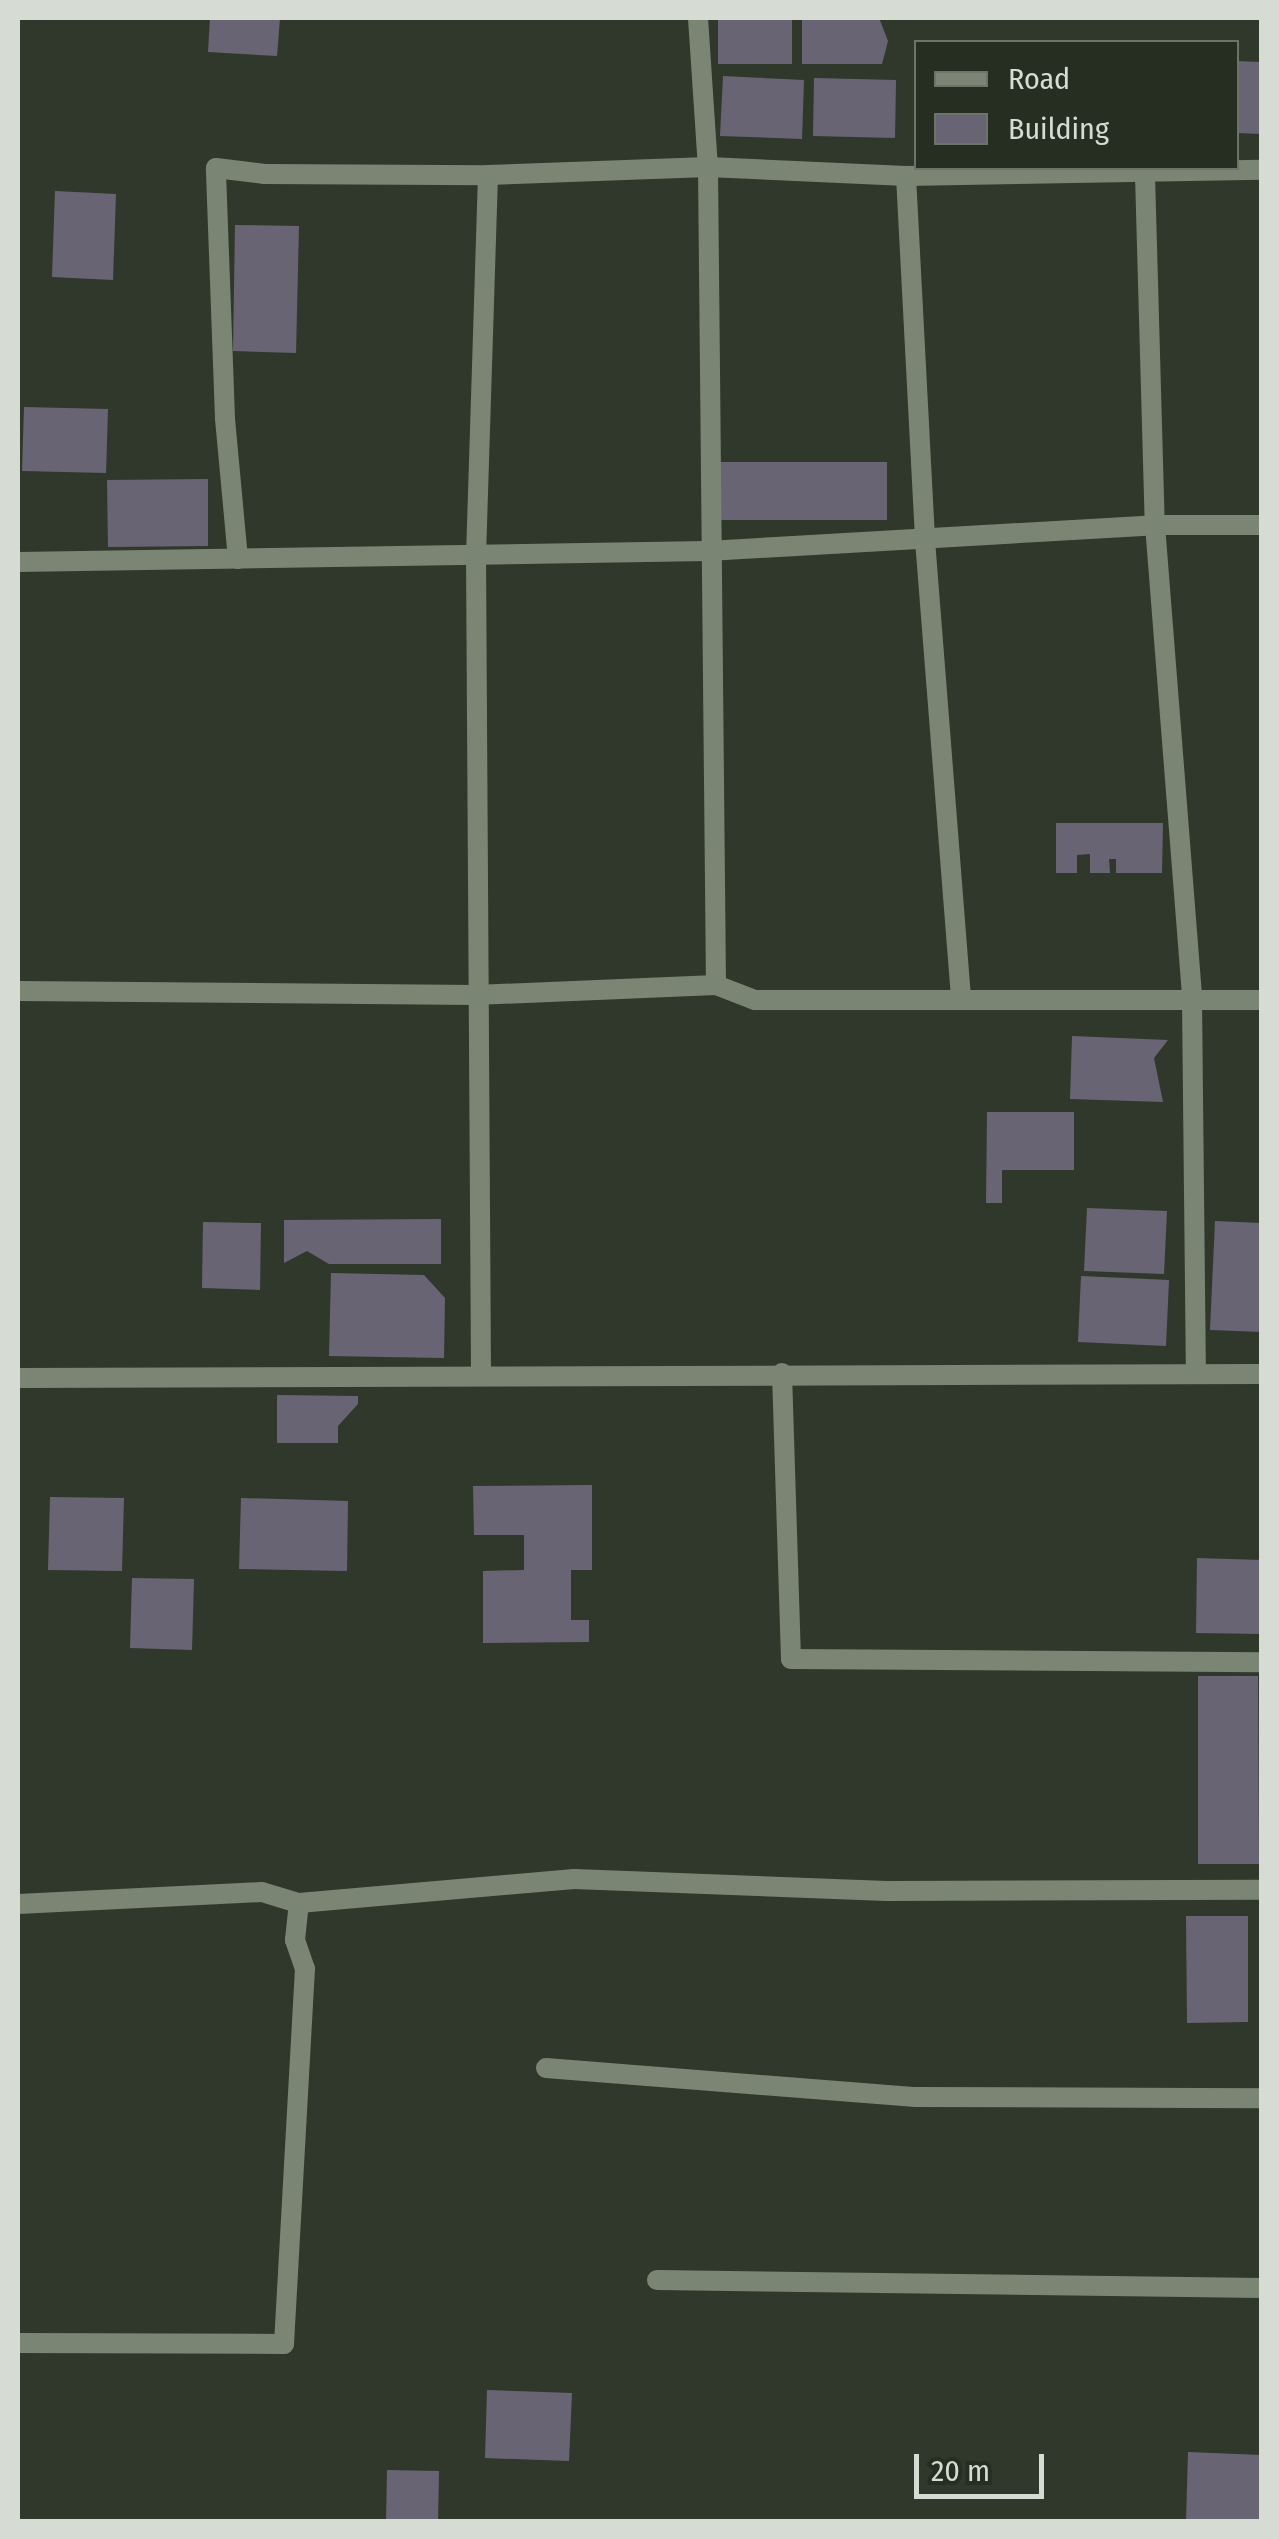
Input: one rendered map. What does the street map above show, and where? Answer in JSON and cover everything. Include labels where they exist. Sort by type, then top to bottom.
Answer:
[{"type":"street","points":[[698,18],[708,167],[708,551],[716,984]]},
{"type":"street","points":[[238,559],[225,418],[216,168],[265,174],[488,175],[708,167],[906,176],[1144,175],[1262,170]]},
{"type":"street","points":[[480,1374],[476,554],[488,175]]},
{"type":"street","points":[[1144,175],[1155,525],[1192,1000],[1196,1374]]},
{"type":"street","points":[[906,176],[925,540],[960,996]]},
{"type":"street","points":[[18,562],[708,551],[1155,525],[1262,525]]},
{"type":"street","points":[[18,991],[476,995],[716,984],[755,1000],[960,996],[1262,1000]]},
{"type":"street","points":[[782,1373],[791,1659],[1262,1662]]},
{"type":"street","points":[[18,1378],[1262,1374]]},
{"type":"street","points":[[18,1904],[262,1892],[299,1903],[574,1879],[887,1892],[1262,1890]]},
{"type":"street","points":[[18,2343],[284,2344],[305,1969],[295,1940],[299,1903]]},
{"type":"street","points":[[546,2068],[916,2097],[1262,2098]]},
{"type":"street","points":[[657,2280],[1262,2288]]},
{"type":"building","points":[[210,18],[280,18],[277,56],[208,52]]},
{"type":"building","points":[[718,18],[792,18],[792,64],[718,64]]},
{"type":"building","points":[[802,18],[879,18],[888,41],[882,64],[802,64]]},
{"type":"building","points":[[1239,61],[1262,62],[1262,134],[1239,133]]},
{"type":"building","points":[[723,76],[804,80],[802,139],[720,136]]},
{"type":"building","points":[[814,78],[896,80],[895,138],[813,136]]},
{"type":"building","points":[[55,191],[116,194],[113,280],[52,277]]},
{"type":"building","points":[[235,225],[299,226],[296,353],[233,351]]},
{"type":"building","points":[[24,407],[108,409],[106,473],[22,471]]},
{"type":"building","points":[[717,462],[887,462],[887,520],[717,520]]},
{"type":"building","points":[[208,479],[208,546],[108,547],[107,480]]},
{"type":"building","points":[[1056,823],[1163,823],[1162,873],[1116,873],[1116,859],[1109,859],[1110,873],[1090,873],[1090,854],[1077,855],[1077,873],[1056,873]]},
{"type":"building","points":[[1072,1036],[1168,1040],[1154,1058],[1163,1102],[1070,1099]]},
{"type":"building","points":[[987,1112],[1074,1112],[1074,1170],[1002,1170],[1002,1203],[986,1203]]},
{"type":"building","points":[[1087,1208],[1167,1211],[1164,1274],[1084,1271]]},
{"type":"building","points":[[441,1219],[441,1264],[329,1264],[307,1251],[284,1263],[284,1220]]},
{"type":"building","points":[[1215,1221],[1262,1223],[1262,1332],[1210,1330]]},
{"type":"building","points":[[203,1222],[261,1223],[260,1290],[202,1288]]},
{"type":"building","points":[[331,1273],[424,1275],[445,1298],[444,1358],[329,1356]]},
{"type":"building","points":[[1081,1276],[1169,1280],[1166,1346],[1078,1342]]},
{"type":"building","points":[[277,1395],[358,1396],[358,1404],[338,1426],[338,1443],[277,1443]]},
{"type":"building","points":[[592,1485],[592,1570],[571,1570],[571,1620],[589,1620],[589,1642],[483,1643],[483,1571],[524,1570],[524,1535],[474,1535],[473,1486]]},
{"type":"building","points":[[50,1497],[124,1498],[122,1571],[48,1570]]},
{"type":"building","points":[[241,1498],[348,1501],[347,1571],[239,1569]]},
{"type":"building","points":[[1197,1558],[1262,1560],[1262,1634],[1196,1633]]},
{"type":"building","points":[[132,1578],[194,1579],[192,1650],[130,1648]]},
{"type":"building","points":[[1198,1676],[1258,1676],[1259,1864],[1198,1864]]},
{"type":"building","points":[[1186,1916],[1248,1916],[1248,2022],[1187,2023]]},
{"type":"building","points":[[487,2390],[572,2393],[569,2461],[485,2458]]},
{"type":"building","points":[[1188,2452],[1262,2455],[1261,2522],[1186,2522]]},
{"type":"building","points":[[387,2470],[439,2471],[438,2522],[386,2522]]}]
